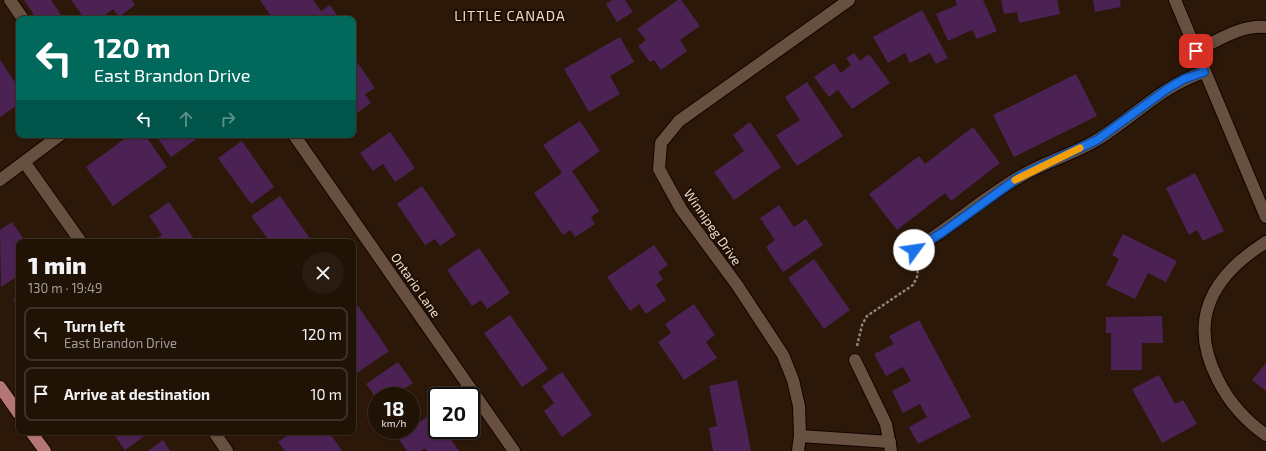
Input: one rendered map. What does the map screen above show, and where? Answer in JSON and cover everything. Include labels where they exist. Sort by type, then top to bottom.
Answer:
[{"type":"main road","points":[[0,387],[16,410]]},
{"type":"main road","points":[[33,435],[45,451]]},
{"type":"street","points":[[10,0],[21,16]]},
{"type":"street","name":"Winnipeg Drive","points":[[798,451],[800,436],[799,406],[793,380],[783,355],[737,285],[681,209],[659,169],[662,143],[679,121],[849,0]]},
{"type":"street","points":[[1175,0],[1204,72],[1262,198],[1266,217]]},
{"type":"street","points":[[1196,51],[1243,29],[1256,26],[1266,27]]},
{"type":"street","points":[[914,250],[943,232],[1022,175],[1097,140],[1167,89],[1184,79],[1204,72]]},
{"type":"street","points":[[0,180],[25,163],[56,138]]},
{"type":"street","name":"Ontario Lane","points":[[296,138],[514,451]]},
{"type":"street","points":[[25,163],[79,239]]},
{"type":"street","points":[[1266,242],[1239,261],[1228,274],[1207,308],[1203,326],[1205,346],[1212,368],[1221,388],[1234,406],[1249,422],[1266,435]]},
{"type":"street","points":[[800,436],[890,446],[886,424],[855,360]]},
{"type":"street","points":[[216,435],[227,451]]},
{"type":"path","points":[[855,360],[855,352],[862,325],[867,316],[913,285],[917,277],[919,261],[914,250]]},
{"type":"building","points":[[24,0],[51,0],[62,16],[35,16]]},
{"type":"building","points":[[71,0],[132,0],[135,5],[120,16],[118,16],[113,9],[106,14],[108,16],[83,16]]},
{"type":"building","points":[[260,0],[313,0],[321,11],[330,5],[338,16],[271,16]]},
{"type":"building","points":[[612,0],[625,0],[633,12],[617,22],[606,4]]},
{"type":"building","points":[[678,0],[681,0],[700,26],[680,40],[687,51],[661,70],[654,60],[650,62],[638,46],[646,40],[637,29]]},
{"type":"building","points":[[955,0],[983,0],[997,31],[977,39],[972,30],[948,41],[936,14],[957,5]]},
{"type":"building","points":[[1001,0],[1057,0],[1060,14],[1019,23],[1017,12],[1004,14]]},
{"type":"building","points":[[1093,0],[1120,0],[1121,7],[1095,12]]},
{"type":"building","points":[[922,10],[948,58],[936,64],[930,53],[910,63],[905,53],[888,63],[873,37]]},
{"type":"building","points":[[620,37],[634,62],[610,76],[620,94],[589,112],[564,69]]},
{"type":"building","points":[[854,53],[860,61],[869,54],[890,83],[852,109],[838,90],[829,97],[814,77],[834,63],[841,73],[851,65],[846,58]]},
{"type":"building","points":[[0,60],[16,84],[16,106],[0,117]]},
{"type":"building","points":[[356,62],[375,88],[365,94],[371,103],[356,114]]},
{"type":"building","points":[[1076,74],[1097,116],[1014,157],[993,115]]},
{"type":"building","points":[[807,82],[843,136],[797,166],[776,135],[800,120],[785,97]]},
{"type":"building","points":[[580,121],[600,151],[572,171],[599,211],[591,217],[595,224],[575,237],[570,230],[563,235],[534,193],[562,173],[543,145]]},
{"type":"building","points":[[750,122],[781,167],[734,200],[714,172],[744,151],[733,135]]},
{"type":"building","points":[[973,127],[1000,163],[951,201],[945,193],[897,230],[869,194],[919,156],[925,164]]},
{"type":"building","points":[[390,132],[415,168],[395,182],[383,164],[373,171],[360,153]]},
{"type":"building","points":[[126,138],[147,138],[167,167],[113,206],[86,167]]},
{"type":"building","points":[[158,138],[198,138],[171,157]]},
{"type":"building","points":[[242,141],[274,187],[251,204],[218,158]]},
{"type":"building","points":[[1195,173],[1224,231],[1203,241],[1197,230],[1189,235],[1166,188]]},
{"type":"building","points":[[422,186],[456,235],[440,246],[435,239],[425,245],[397,204]]},
{"type":"building","points":[[280,196],[310,239],[268,239],[251,216]]},
{"type":"building","points":[[169,202],[194,239],[156,239],[162,235],[149,216]]},
{"type":"building","points":[[779,205],[794,227],[806,219],[823,245],[783,272],[766,247],[775,240],[760,218]]},
{"type":"building","points":[[12,222],[24,239],[16,239],[16,277],[1,287],[0,230]]},
{"type":"building","points":[[1123,234],[1177,261],[1166,282],[1148,273],[1135,299],[1106,285],[1119,259],[1112,255]]},
{"type":"building","points":[[654,245],[668,265],[658,272],[663,279],[656,285],[666,300],[646,314],[639,304],[630,311],[607,277]]},
{"type":"building","points":[[479,248],[510,293],[487,309],[481,300],[472,306],[447,270]]},
{"type":"building","points":[[814,259],[850,310],[824,329],[788,278]]},
{"type":"building","points":[[694,304],[715,335],[706,342],[717,358],[684,380],[658,342],[671,333],[665,324]]},
{"type":"building","points":[[358,306],[389,351],[356,374],[356,307]]},
{"type":"building","points":[[510,315],[548,369],[522,387],[484,333]]},
{"type":"building","points":[[1162,316],[1163,343],[1142,343],[1142,370],[1111,370],[1111,333],[1106,333],[1106,317]]},
{"type":"building","points":[[919,320],[971,417],[918,444],[909,427],[927,417],[920,404],[903,413],[892,391],[911,381],[903,367],[886,376],[874,354],[894,344],[889,336]]},
{"type":"building","points":[[398,362],[413,383],[407,387],[368,387],[366,384]]},
{"type":"building","points":[[1266,363],[1266,391],[1252,380]]},
{"type":"building","points":[[562,372],[592,415],[562,437],[544,411],[554,403],[542,386]]},
{"type":"building","points":[[1159,375],[1175,404],[1183,400],[1197,424],[1162,443],[1132,389]]},
{"type":"building","points":[[737,380],[751,451],[713,451],[709,428],[717,426],[709,386]]},
{"type":"building","points":[[428,416],[428,439],[450,439],[459,451],[427,451],[425,448],[421,451],[407,451],[399,439],[420,439],[420,422]]},
{"type":"building","points":[[114,435],[146,435],[125,450]]},
{"type":"building","points":[[288,435],[331,435],[342,451],[285,451],[278,442]]},
{"type":"building","points":[[163,440],[170,451],[148,451]]},
{"type":"slow traffic","points":[[1015,180],[1022,175],[1080,148]]},
{"type":"district","name":"LITTLE CANADA","points":[[510,16]]},
{"type":"route","points":[[914,250],[943,232],[1003,187],[1022,175],[1097,140],[1113,130],[1167,89],[1184,79],[1204,72],[1196,51]]}]
